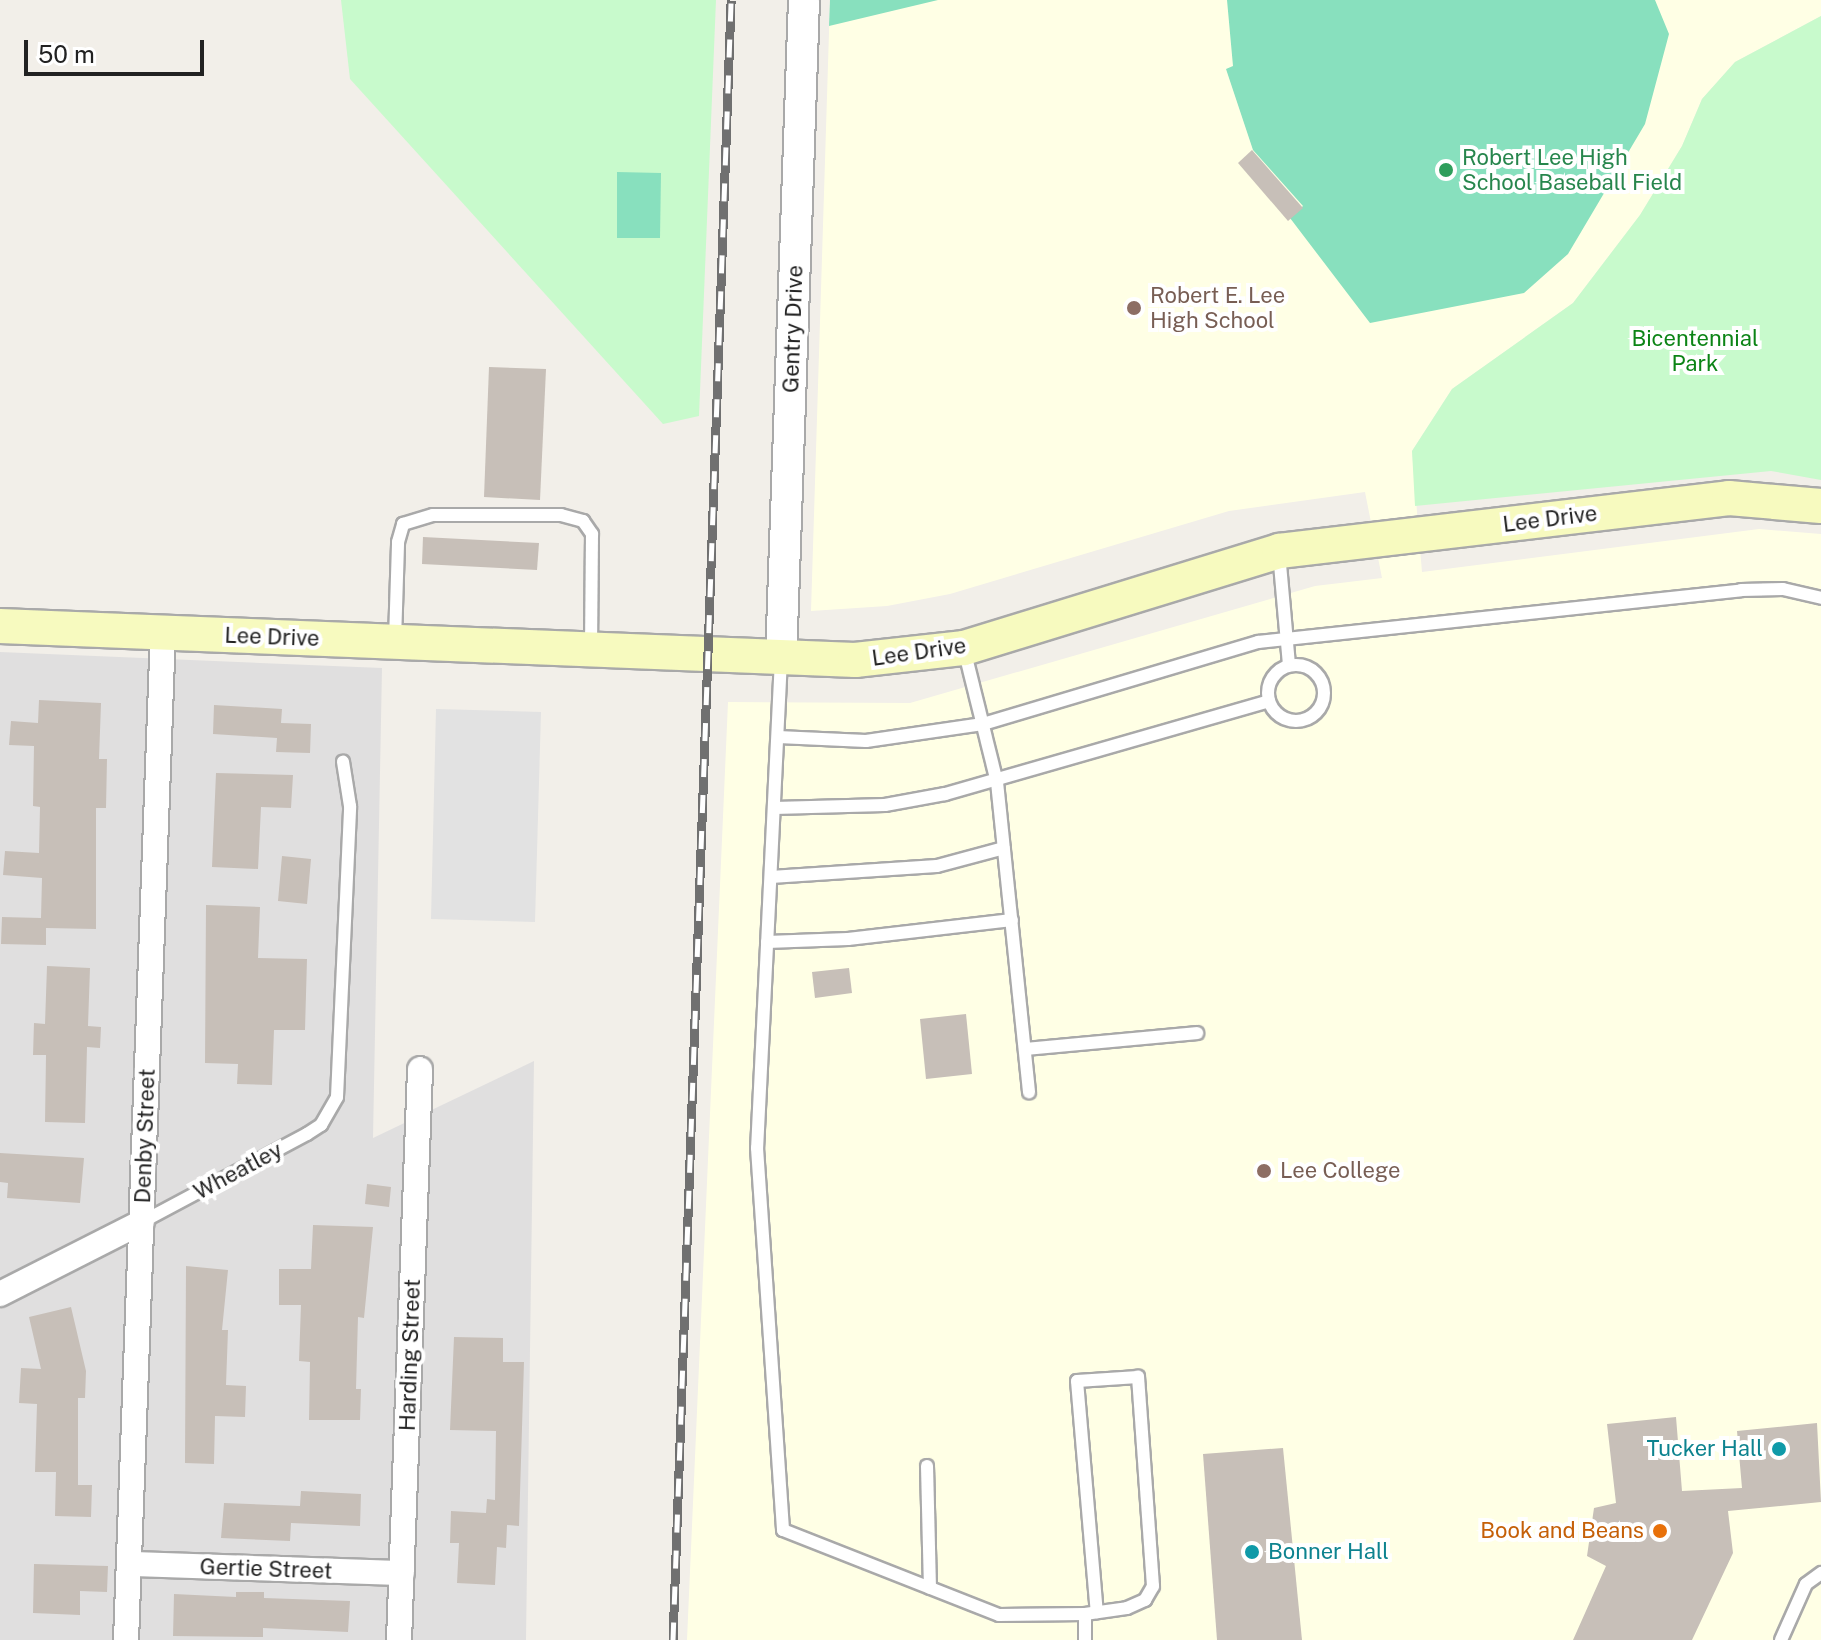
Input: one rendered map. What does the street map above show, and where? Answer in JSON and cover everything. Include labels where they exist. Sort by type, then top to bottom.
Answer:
[{"type":"main road","name":"Lee Drive","points":[[0,626],[855,660],[964,648],[1279,551],[1729,498],[1821,506]]},
{"type":"street","name":"Gentry Drive","points":[[781,659],[804,0]]},
{"type":"street","name":"Denby Street","points":[[126,1640],[163,632]]},
{"type":"street","name":"Harding Street","points":[[399,1640],[420,1069]]},
{"type":"street","points":[[0,1294],[142,1222]]},
{"type":"street","name":"Gertie Street","points":[[131,1564],[402,1573]]},
{"type":"lane","points":[[395,642],[398,542],[403,524],[433,515],[561,515],[583,521],[592,534],[591,651]]},
{"type":"lane","points":[[1279,551],[1289,665]]},
{"type":"lane","points":[[778,737],[866,741],[983,724],[1258,642],[1741,590],[1783,589],[1821,598]]},
{"type":"lane","points":[[964,648],[997,782],[1029,1092]]},
{"type":"lane","points":[[781,659],[757,1148],[783,1530],[999,1615],[1091,1613],[1145,1600],[1153,1586],[1138,1377],[1077,1381],[1091,1613],[1085,1640]]},
{"type":"lane","points":[[1289,665],[1316,673],[1324,690],[1320,708],[1296,721],[1279,716],[1269,701],[1274,675],[1289,665]]},
{"type":"lane","points":[[774,808],[885,805],[997,782],[1193,719],[1269,701]]},
{"type":"lane","name":"Wheatley","points":[[142,1222],[307,1134],[328,1114],[340,1079],[350,806],[343,762]]},
{"type":"lane","points":[[771,877],[937,866],[1004,848]]},
{"type":"lane","points":[[767,942],[848,939],[1012,920]]},
{"type":"lane","points":[[1026,1049],[1197,1033]]},
{"type":"lane","points":[[927,1466],[930,1588]]},
{"type":"lane","points":[[1781,1640],[1806,1584],[1821,1573]]},
{"type":"shaded area","name":"Lee College","points":[[830,0],[1821,0],[1821,16],[1735,62],[1702,99],[1682,146],[1640,215],[1573,303],[1452,389],[1412,451],[1422,572],[1759,529],[1821,534],[1821,1640],[687,1640],[728,702],[910,703],[1315,586],[1382,578],[1365,492],[1229,511],[950,594],[887,606],[811,611]]},
{"type":"shaded area","points":[[0,652],[382,668],[373,1138],[534,1061],[526,1640],[0,1640]]},
{"type":"shaded area","points":[[436,709],[541,712],[535,922],[431,919]]},
{"type":"green space","points":[[341,0],[716,0],[699,416],[663,424],[350,79]]},
{"type":"green space","points":[[830,0],[938,0],[829,26]]},
{"type":"green space","name":"Robert Lee High School Baseball Field","points":[[1227,0],[1655,0],[1669,34],[1645,124],[1568,254],[1524,293],[1370,323],[1290,218],[1303,206],[1253,150],[1226,69],[1233,66]]},
{"type":"green space","name":"Bicentennial Park","points":[[1821,16],[1821,480],[1771,471],[1415,506],[1412,451],[1452,389],[1573,303],[1640,215],[1682,146],[1702,99],[1735,62]]},
{"type":"green space","points":[[617,172],[661,173],[660,238],[617,238]]},
{"type":"building","points":[[1252,150],[1303,208],[1288,221],[1238,163]]},
{"type":"building","points":[[489,367],[546,369],[540,500],[484,497]]},
{"type":"building","points":[[423,537],[539,543],[537,570],[422,564]]},
{"type":"building","points":[[39,700],[101,703],[99,759],[107,759],[106,808],[96,808],[96,929],[46,928],[46,945],[1,944],[2,917],[41,918],[42,878],[3,875],[5,851],[39,853],[40,807],[33,806],[34,746],[9,745],[11,721],[38,723]]},
{"type":"building","points":[[214,705],[282,709],[281,723],[311,724],[310,753],[276,752],[277,738],[213,734]]},
{"type":"building","points":[[216,773],[293,775],[291,808],[261,807],[258,869],[212,867]]},
{"type":"building","points":[[282,856],[311,859],[307,904],[278,901]]},
{"type":"building","points":[[206,905],[260,907],[258,958],[307,959],[305,1030],[274,1030],[272,1085],[237,1084],[238,1064],[205,1063]]},
{"type":"building","points":[[47,966],[90,968],[88,1026],[101,1027],[100,1048],[87,1047],[85,1123],[45,1122],[46,1055],[33,1055],[34,1023],[45,1024]]},
{"type":"building","points":[[849,968],[852,993],[815,998],[812,972]]},
{"type":"building","points":[[966,1014],[972,1074],[926,1079],[920,1019]]},
{"type":"building","points":[[0,1153],[84,1158],[80,1203],[7,1198],[8,1183],[0,1182]]},
{"type":"building","points":[[367,1184],[391,1187],[389,1207],[365,1204]]},
{"type":"building","points":[[313,1225],[373,1227],[364,1318],[358,1317],[356,1389],[361,1389],[360,1420],[309,1420],[310,1362],[299,1361],[301,1305],[279,1305],[279,1269],[311,1269]]},
{"type":"building","points":[[186,1266],[228,1270],[222,1330],[228,1330],[226,1385],[246,1386],[245,1417],[215,1416],[214,1464],[185,1463]]},
{"type":"building","points":[[71,1307],[86,1371],[85,1398],[78,1398],[78,1485],[92,1485],[91,1517],[55,1516],[56,1472],[35,1472],[37,1404],[19,1403],[21,1368],[41,1369],[29,1317]]},
{"type":"building","points":[[454,1337],[503,1338],[503,1362],[524,1362],[519,1526],[507,1525],[506,1548],[497,1547],[495,1585],[457,1583],[459,1543],[450,1543],[451,1511],[486,1513],[487,1499],[495,1500],[496,1431],[450,1430]]},
{"type":"building","name":"Book and Beans","points":[[1676,1417],[1682,1491],[1742,1488],[1737,1431],[1817,1423],[1821,1502],[1728,1511],[1733,1553],[1692,1640],[1573,1640],[1606,1566],[1587,1556],[1594,1508],[1616,1503],[1607,1424]]},
{"type":"building","name":"Bonner Hall","points":[[1283,1448],[1302,1640],[1217,1640],[1203,1454]]},
{"type":"building","points":[[301,1491],[361,1494],[360,1526],[291,1523],[290,1541],[221,1538],[224,1503],[300,1506]]},
{"type":"building","points":[[34,1564],[108,1566],[107,1592],[80,1591],[80,1615],[33,1613]]},
{"type":"building","points":[[236,1592],[264,1592],[264,1598],[350,1601],[348,1632],[263,1628],[263,1637],[173,1636],[174,1594],[236,1597]]},
{"type":"railway","points":[[673,1640],[731,0]]},
{"type":"place","name":"Robert Lee High School Baseball Field","points":[[1446,170]]},
{"type":"place","name":"Robert E. Lee High School","points":[[1134,308]]},
{"type":"place","name":"Lee College","points":[[1264,1171]]},
{"type":"place","name":"Tucker Hall","points":[[1779,1449]]},
{"type":"place","name":"Book and Beans","points":[[1660,1531]]},
{"type":"place","name":"Bonner Hall","points":[[1252,1552]]}]
